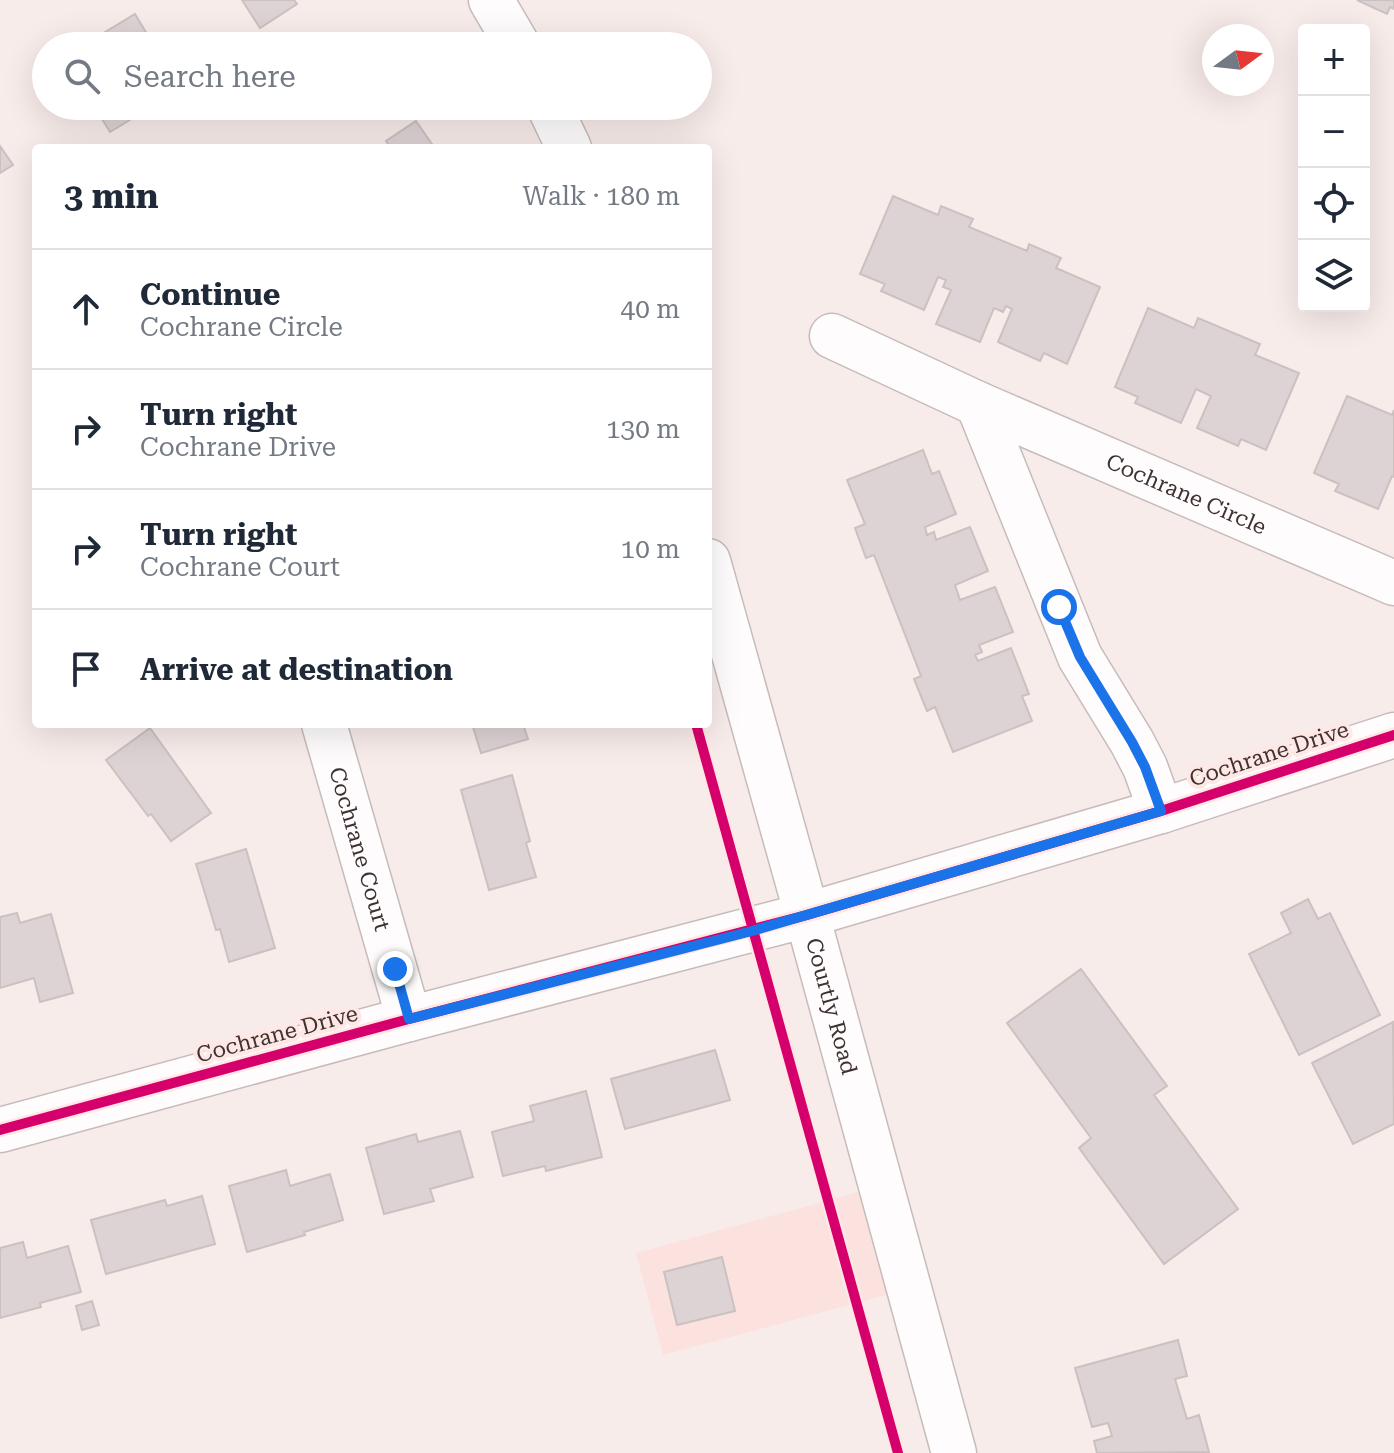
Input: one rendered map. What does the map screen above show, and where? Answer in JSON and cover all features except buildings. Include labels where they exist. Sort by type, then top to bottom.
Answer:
[{"type":"street","points":[[491,0],[510,32]]},
{"type":"street","points":[[556,120],[567,144]]},
{"type":"street","name":"Cochrane Circle","points":[[832,336],[978,404],[1394,583]]},
{"type":"street","points":[[978,404],[1080,657],[1132,742],[1161,811]]},
{"type":"street","name":"Courtly Road","points":[[712,575],[954,1453]]},
{"type":"street","name":"Cochrane Court","points":[[325,728],[409,1019]]},
{"type":"street","name":"Cochrane Drive","points":[[0,1130],[807,915],[1161,811],[1394,735]]},
{"type":"shaded area","points":[[881,1186],[909,1289],[663,1355],[636,1253]]},
{"type":"cycle path","points":[[697,728],[898,1453]]},
{"type":"cycle path","points":[[0,1130],[807,915],[1161,811],[1394,735]]},
{"type":"route","points":[[395,969],[409,1019],[752,931],[1161,811],[1145,767],[1080,657],[1059,607]]}]
